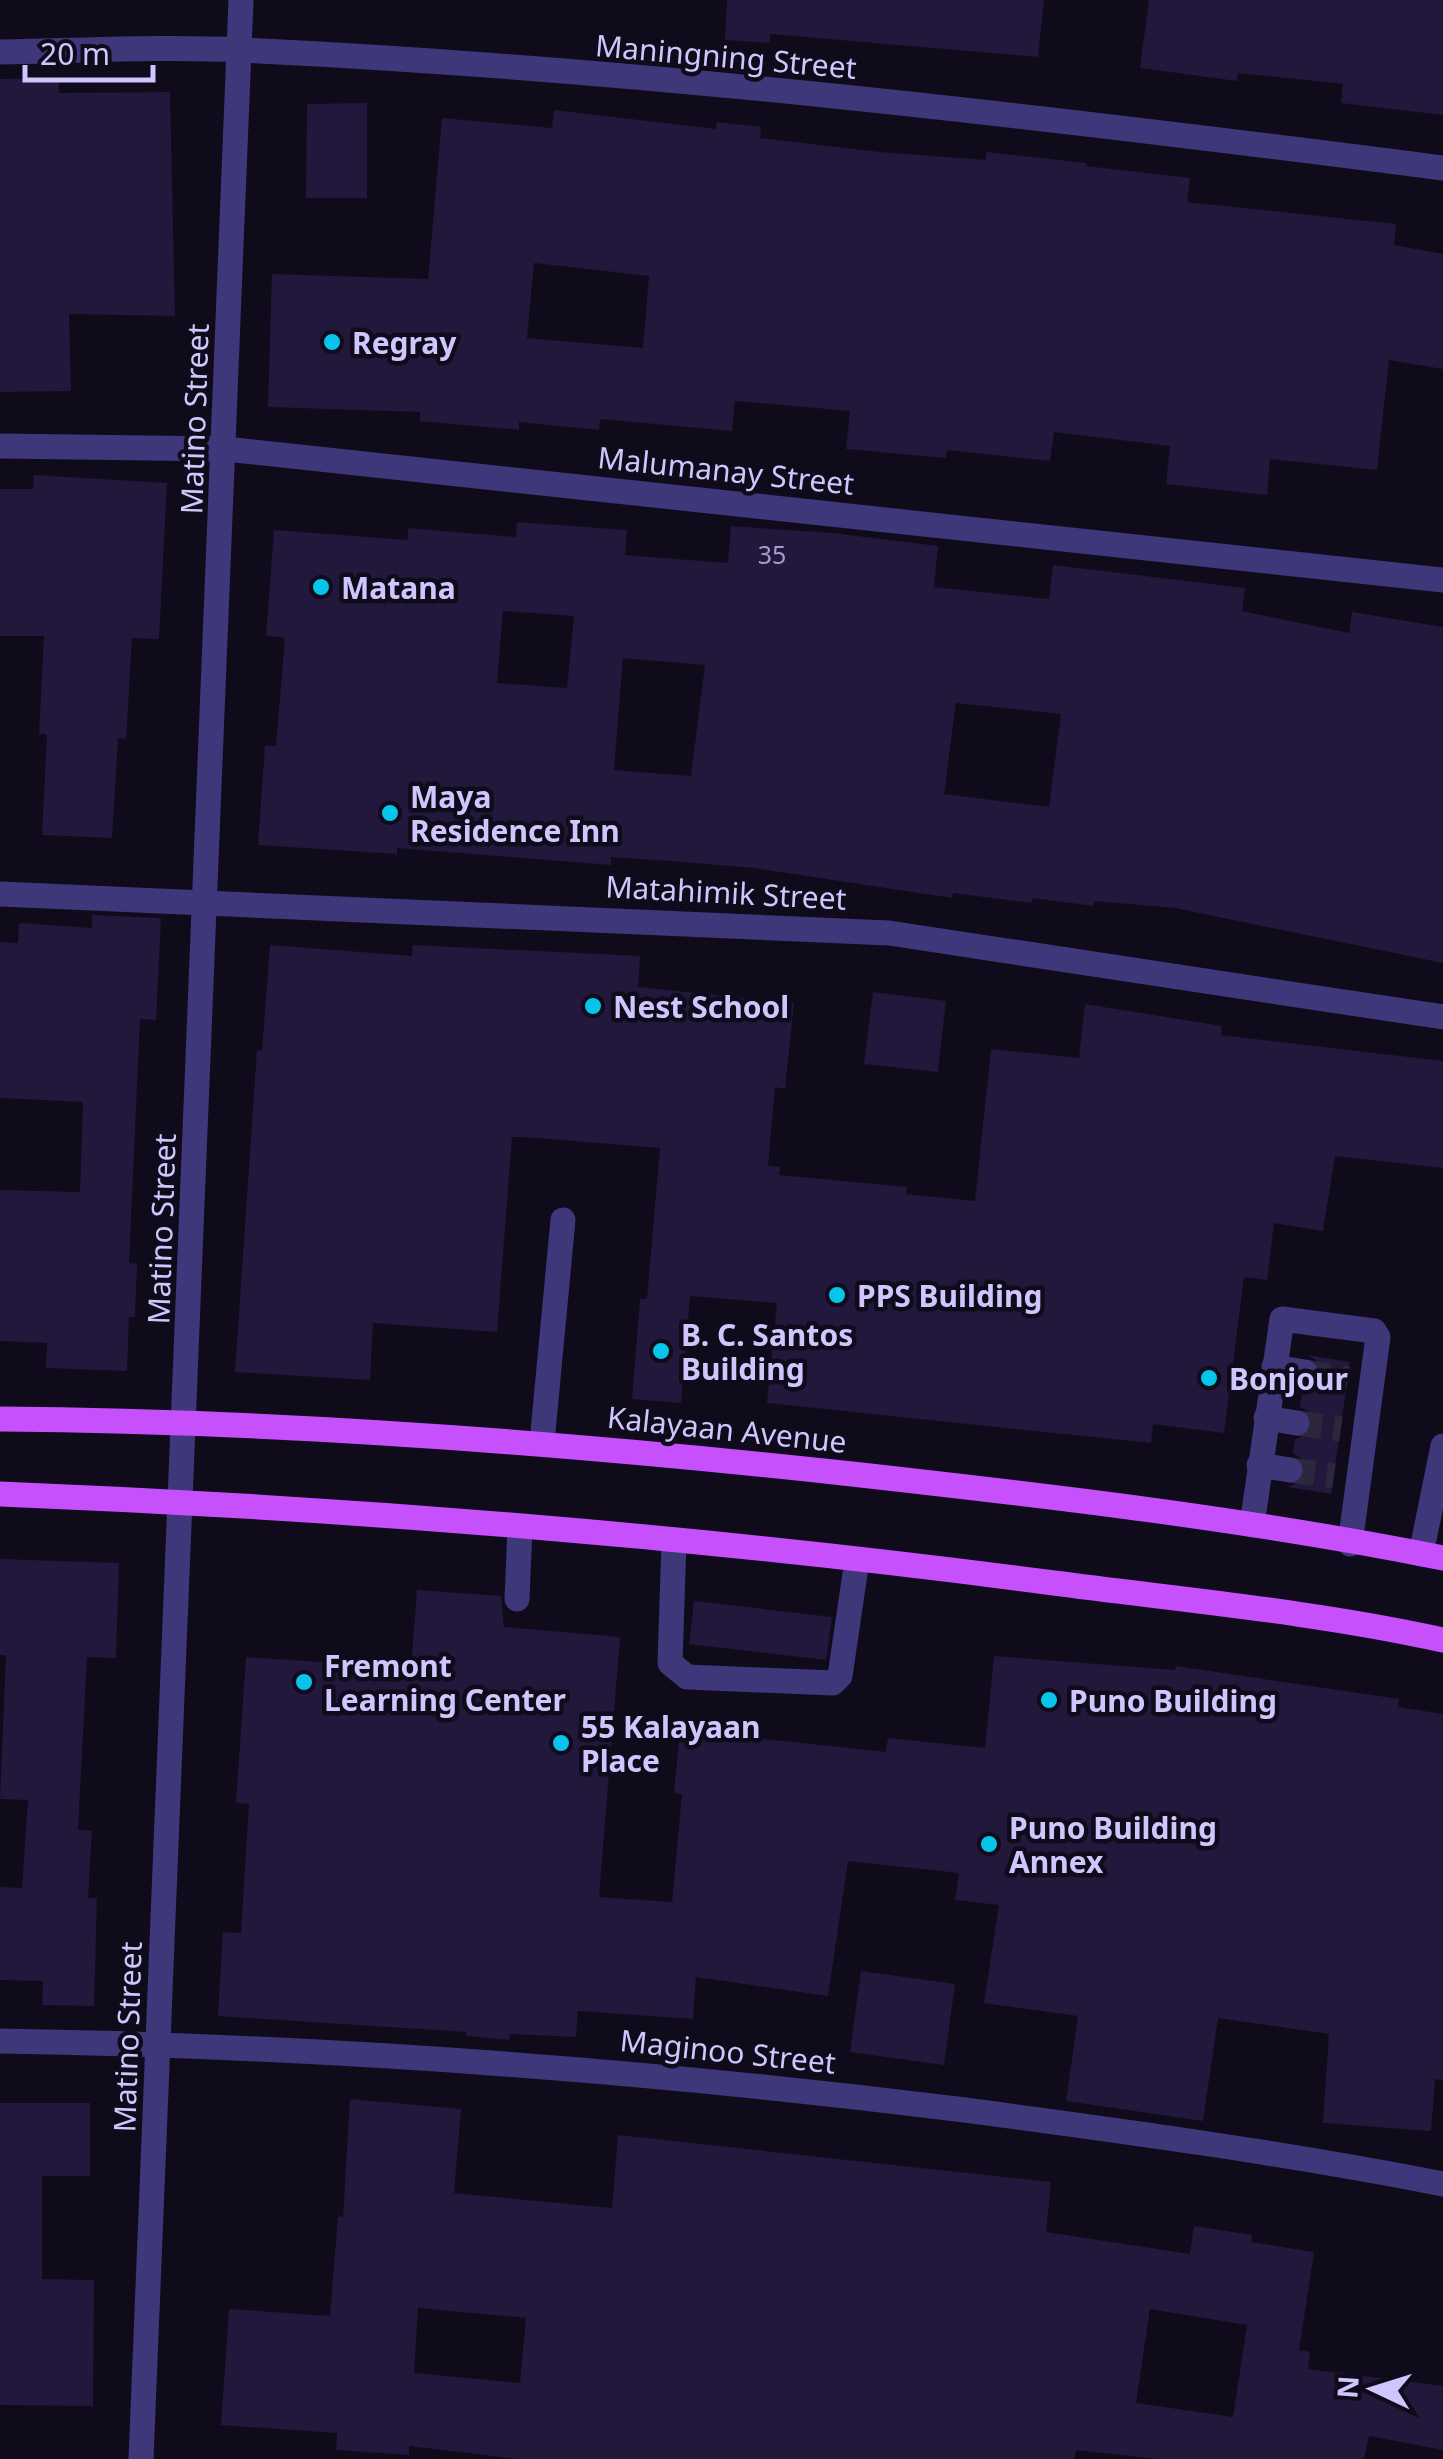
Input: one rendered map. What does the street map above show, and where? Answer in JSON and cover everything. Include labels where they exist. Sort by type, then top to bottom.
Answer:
[{"type":"main road","name":"Kalayaan Avenue","points":[[0,1419],[186,1420],[542,1442],[979,1488],[1432,1556]]},
{"type":"main road","points":[[0,1494],[178,1501],[674,1541],[1148,1596],[1443,1640]]},
{"type":"street","name":"Matino Street","points":[[141,2459],[178,1501],[186,1420],[226,449],[241,0]]},
{"type":"street","name":"Maningning Street","points":[[0,52],[239,50],[727,88],[1132,128],[1443,168]]},
{"type":"street","name":"Malumanay Street","points":[[0,446],[226,449],[1443,580]]},
{"type":"street","name":"Matahimik Street","points":[[0,894],[205,899],[889,932],[1443,1016]]},
{"type":"street","points":[[542,1442],[563,1220]]},
{"type":"street","points":[[1252,1526],[1284,1316],[1374,1331],[1378,1337],[1361,1380],[1346,1478],[1350,1544]]},
{"type":"street","points":[[1274,1367],[1305,1372]]},
{"type":"street","points":[[1266,1418],[1297,1422]]},
{"type":"street","points":[[1432,1556],[1443,1446]]},
{"type":"street","points":[[1259,1465],[1290,1470]]},
{"type":"street","points":[[517,1599],[520,1528]]},
{"type":"street","points":[[674,1541],[670,1663],[688,1677],[833,1683],[840,1676],[857,1560]]},
{"type":"street","name":"Maginoo Street","points":[[0,2041],[160,2043],[479,2060],[797,2089],[1115,2130],[1443,2184]]},
{"type":"building","points":[[727,0],[1044,0],[1038,57],[770,34],[770,43],[725,40]]},
{"type":"building","points":[[1149,0],[1443,0],[1443,115],[1341,103],[1343,84],[1238,73],[1237,81],[1140,68]]},
{"type":"building","points":[[59,78],[59,93],[170,92],[175,316],[69,314],[71,391],[0,392],[0,79]]},
{"type":"building","points":[[367,103],[367,198],[306,198],[307,104]]},
{"type":"building","points":[[554,110],[716,129],[717,122],[761,127],[760,138],[880,152],[986,160],[986,152],[1086,163],[1190,178],[1187,202],[1396,224],[1394,245],[1443,254],[1443,369],[1389,360],[1377,470],[1270,459],[1267,495],[1166,484],[1170,446],[1054,432],[1050,461],[947,450],[946,458],[846,449],[850,411],[735,401],[732,431],[600,419],[599,430],[519,422],[519,430],[420,421],[420,412],[268,407],[272,274],[428,279],[442,118],[552,128]],"holes":[[[534,263],[649,276],[643,348],[527,338]]]},
{"type":"building","points":[[34,475],[167,483],[159,639],[132,638],[126,739],[118,738],[112,838],[42,835],[47,734],[39,734],[44,636],[0,636],[0,489],[33,489]]},
{"type":"building","points":[[517,522],[627,530],[625,555],[728,563],[731,526],[833,533],[938,546],[934,587],[1049,599],[1053,565],[1245,588],[1242,611],[1349,633],[1352,612],[1443,627],[1443,963],[1175,908],[1094,901],[1094,906],[1032,898],[1032,903],[953,893],[952,898],[754,868],[670,861],[611,857],[611,865],[397,848],[397,854],[258,845],[265,746],[276,746],[285,638],[266,636],[274,530],[408,540],[408,528],[516,537]],"holes":[[[503,611],[574,616],[567,688],[497,683]],[[623,658],[705,665],[691,776],[614,770]],[[956,703],[1061,714],[1049,807],[944,794]]]},
{"type":"building","points":[[92,915],[161,918],[156,1020],[140,1019],[129,1263],[137,1264],[135,1317],[129,1317],[127,1371],[46,1368],[47,1343],[0,1341],[0,1190],[80,1192],[83,1102],[0,1098],[0,942],[18,943],[19,923],[92,928]]},
{"type":"building","points":[[270,945],[412,956],[413,945],[640,956],[638,987],[794,1003],[785,1089],[775,1087],[768,1166],[780,1167],[779,1175],[907,1187],[906,1194],[975,1201],[991,1049],[1079,1058],[1085,1004],[1222,1026],[1221,1035],[1443,1061],[1443,1168],[1335,1156],[1323,1231],[1274,1223],[1267,1280],[1244,1277],[1224,1433],[1153,1424],[1151,1443],[767,1403],[777,1303],[690,1296],[681,1403],[632,1399],[640,1299],[647,1299],[660,1148],[523,1137],[512,1137],[497,1332],[373,1323],[370,1380],[235,1372],[257,1050],[262,1051]]},
{"type":"building","points":[[873,992],[946,1001],[938,1072],[864,1064]]},
{"type":"building","points":[[1308,1355],[1350,1362],[1331,1494],[1288,1487],[1302,1481],[1306,1472],[1301,1458],[1293,1454],[1295,1439],[1309,1434],[1313,1425],[1308,1411],[1300,1407],[1303,1388],[1317,1383],[1321,1374],[1316,1360]]},
{"type":"building","points":[[0,1559],[119,1563],[116,1658],[87,1657],[78,1830],[92,1831],[88,1898],[97,1898],[94,2006],[42,2005],[43,1981],[0,1980],[0,1887],[22,1888],[28,1800],[0,1799],[6,1655],[0,1655]]},
{"type":"building","points":[[417,1590],[501,1596],[504,1627],[620,1637],[599,1897],[672,1902],[682,1794],[674,1793],[680,1730],[886,1752],[888,1738],[985,1748],[994,1656],[1175,1670],[1176,1666],[1399,1699],[1398,1707],[1443,1714],[1443,2080],[1435,2079],[1431,2131],[1323,2123],[1329,2034],[1218,2018],[1203,2121],[1066,2101],[1078,2016],[984,2003],[999,1905],[955,1900],[959,1873],[848,1861],[828,1996],[696,1977],[693,2019],[578,2011],[576,2037],[510,2034],[509,2040],[466,2036],[466,2032],[218,2016],[223,1932],[241,1933],[249,1804],[236,1803],[246,1657],[411,1668]]},
{"type":"building","points":[[694,1601],[832,1617],[826,1660],[689,1644]]},
{"type":"building","points":[[861,1971],[955,1984],[944,2065],[850,2052]]},
{"type":"building","points":[[350,2099],[461,2109],[454,2193],[612,2208],[618,2135],[1051,2182],[1046,2232],[1190,2254],[1194,2226],[1252,2235],[1251,2242],[1314,2252],[1299,2350],[1310,2352],[1308,2369],[1443,2386],[1443,2450],[1369,2436],[1364,2459],[1158,2459],[1076,2450],[1074,2459],[518,2459],[409,2446],[409,2455],[336,2450],[337,2433],[221,2425],[229,2309],[330,2316],[338,2216],[343,2217]],"holes":[[[418,2308],[526,2318],[520,2383],[414,2373]],[[1150,2309],[1247,2325],[1233,2417],[1136,2403]]]},
{"type":"building","points":[[0,2103],[90,2103],[90,2176],[42,2176],[42,2279],[94,2280],[93,2406],[0,2405]]},
{"type":"tunnel","points":[[1305,1372],[1348,1379]]},
{"type":"tunnel","points":[[1297,1423],[1341,1429]]},
{"type":"tunnel","points":[[1290,1470],[1334,1476]]},
{"type":"place","name":"Regray","points":[[332,342]]},
{"type":"place","name":"Matana","points":[[321,587]]},
{"type":"place","name":"Maya Residence Inn","points":[[390,813]]},
{"type":"place","name":"Nest School","points":[[593,1006]]},
{"type":"place","name":"PPS Building","points":[[837,1295]]},
{"type":"place","name":"B. C. Santos Building","points":[[661,1351]]},
{"type":"place","name":"Bonjour","points":[[1209,1378]]},
{"type":"place","name":"Fremont Learning Center","points":[[304,1682]]},
{"type":"place","name":"Puno Building","points":[[1049,1700]]},
{"type":"place","name":"55 Kalayaan Place","points":[[561,1743]]},
{"type":"place","name":"Puno Building Annex","points":[[989,1844]]}]
